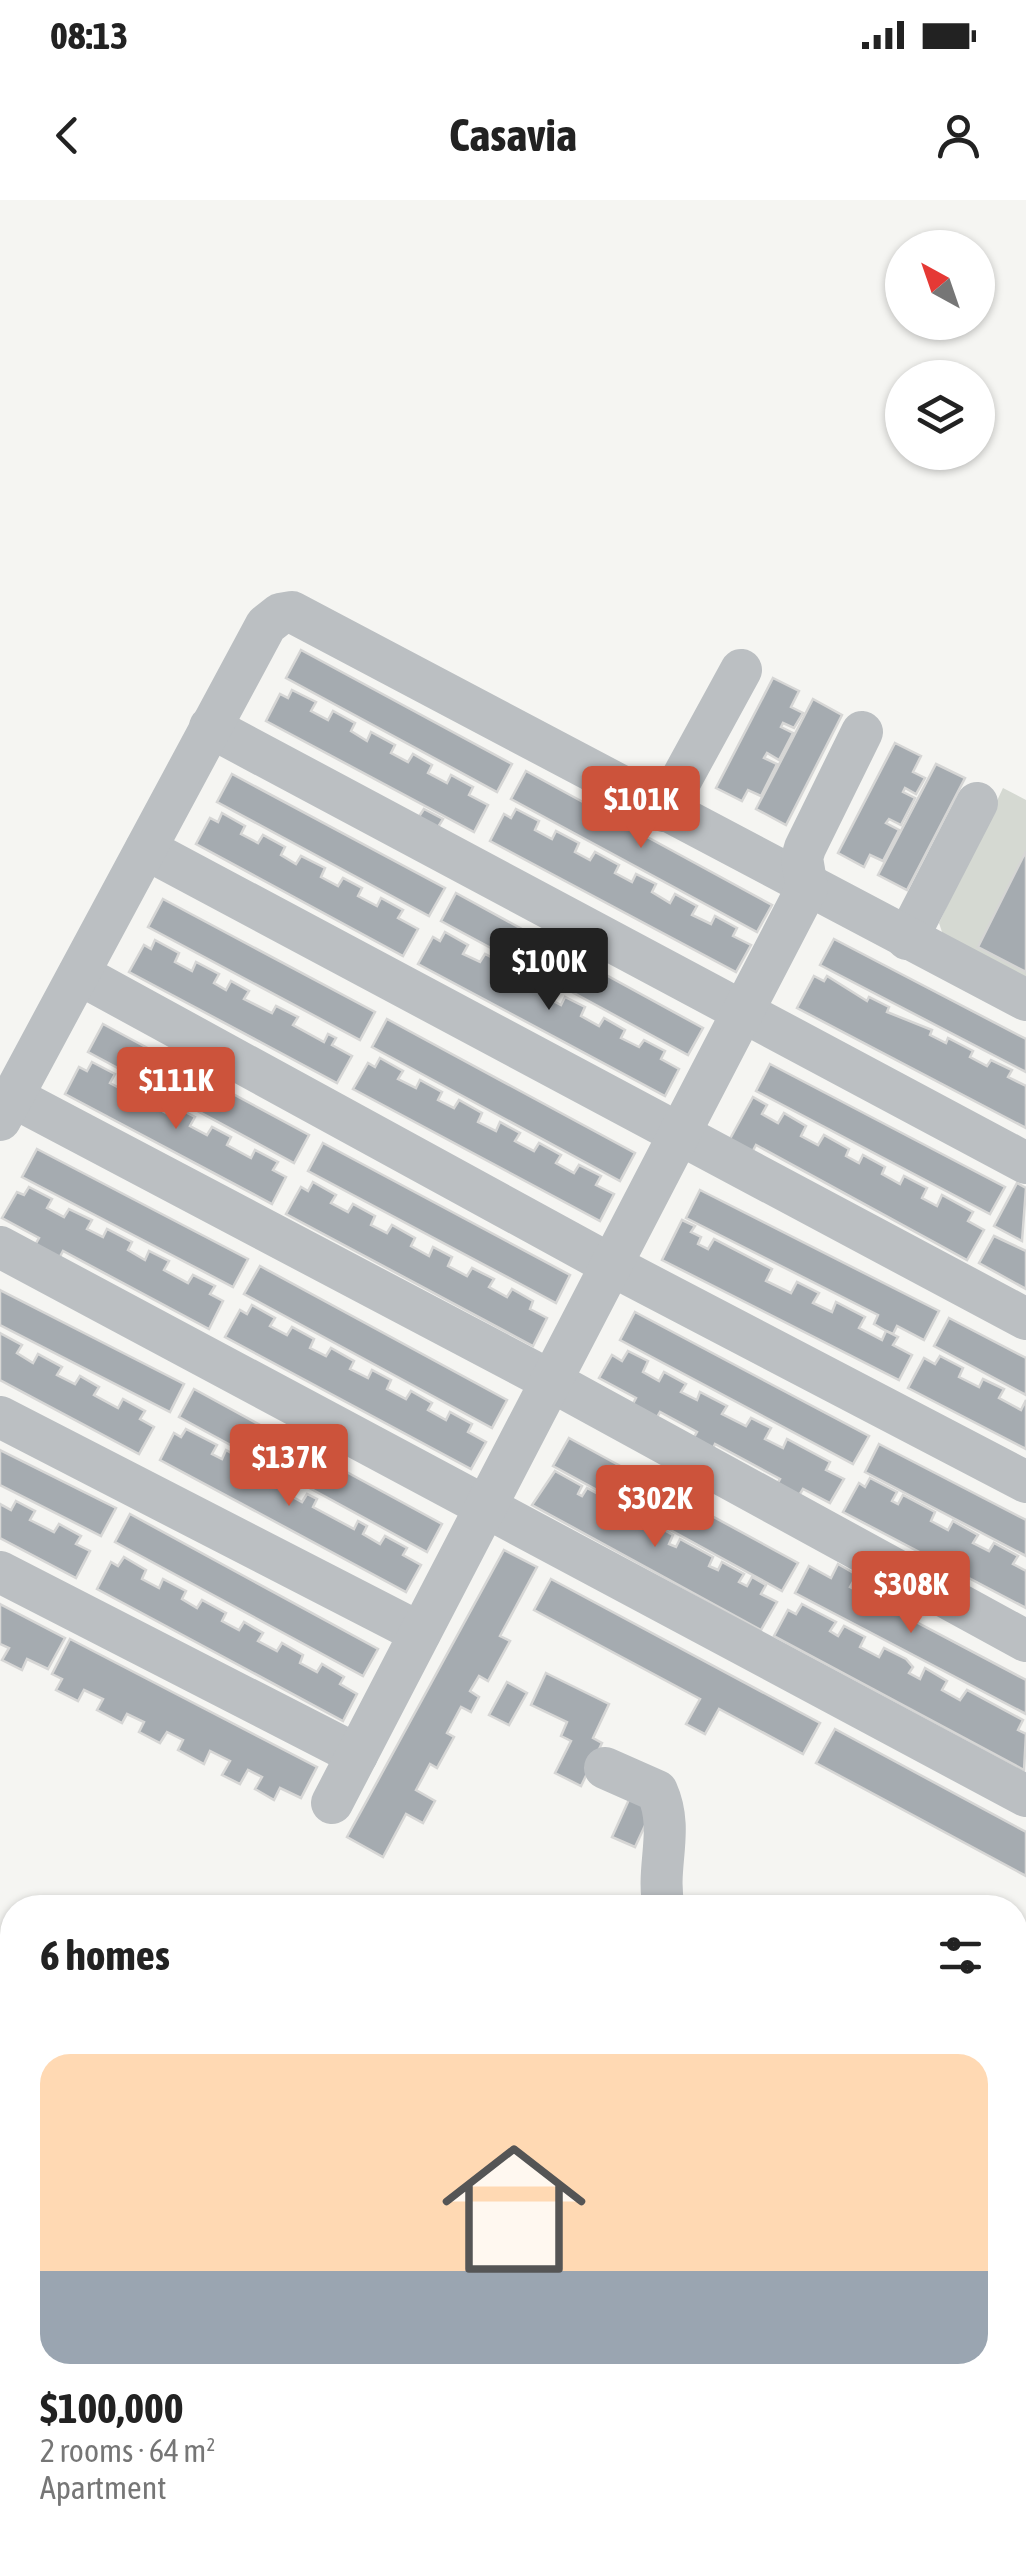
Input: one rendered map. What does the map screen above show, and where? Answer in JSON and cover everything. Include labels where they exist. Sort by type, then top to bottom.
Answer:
[{"type":"street","points":[[1026,1000],[807,888],[292,612],[280,614],[266,625],[6,1108],[551,1382],[1026,1641]]},
{"type":"street","points":[[664,811],[741,670]]},
{"type":"street","points":[[210,727],[1026,1163]]},
{"type":"street","points":[[332,1803],[807,888],[804,848],[862,732]]},
{"type":"street","points":[[907,939],[977,803]]},
{"type":"street","points":[[146,848],[1026,1319]]},
{"type":"street","points":[[79,974],[611,1265],[1026,1482]]},
{"type":"street","points":[[0,1246],[1026,1796]]},
{"type":"street","points":[[0,1417],[420,1633]]},
{"type":"street","points":[[0,1572],[357,1755]]},
{"type":"street","points":[[604,1768],[657,1791],[666,1812],[661,1895]]},
{"type":"shaded area","points":[[1003,788],[1026,800],[1026,982],[943,935],[939,923]]},
{"type":"building","points":[[301,650],[512,764],[497,792],[286,678]]},
{"type":"building","points":[[773,678],[799,691],[791,707],[803,713],[794,728],[783,723],[781,727],[793,733],[779,760],[767,753],[764,758],[777,764],[761,796],[748,790],[742,801],[716,788]]},
{"type":"building","points":[[292,690],[316,702],[311,711],[328,720],[333,711],[355,723],[351,731],[367,741],[371,732],[395,745],[391,753],[408,762],[413,754],[432,765],[428,773],[447,783],[451,775],[473,787],[469,795],[488,805],[474,832],[266,721],[280,694],[288,698]]},
{"type":"building","points":[[813,699],[842,715],[786,825],[756,809]]},
{"type":"building","points":[[895,743],[921,756],[913,772],[925,778],[916,794],[905,788],[903,792],[915,798],[901,825],[889,819],[886,823],[899,830],[883,861],[870,855],[864,867],[838,853]]},
{"type":"building","points":[[936,764],[965,778],[907,890],[878,875]]},
{"type":"building","points":[[526,771],[772,905],[757,932],[511,799]]},
{"type":"building","points":[[232,774],[445,888],[429,916],[217,802]]},
{"type":"building","points":[[424,809],[443,819],[435,832],[416,821]]},
{"type":"building","points":[[516,809],[539,821],[535,830],[552,839],[556,831],[579,843],[575,852],[590,860],[595,852],[619,865],[615,873],[632,882],[636,874],[656,884],[652,892],[670,903],[675,894],[697,906],[692,915],[711,924],[715,916],[737,928],[733,936],[751,945],[736,972],[490,841],[504,814],[511,818]]},
{"type":"building","points":[[222,813],[245,826],[241,834],[258,843],[263,835],[285,847],[281,855],[296,864],[301,856],[325,868],[321,877],[338,886],[343,878],[362,888],[358,896],[377,906],[381,898],[403,910],[398,918],[418,929],[403,956],[196,844],[210,818],[218,822]]},
{"type":"building","points":[[1026,851],[1026,972],[978,947]]},
{"type":"building","points":[[456,893],[703,1028],[688,1055],[441,921]]},
{"type":"building","points":[[163,899],[375,1012],[360,1040],[148,927]]},
{"type":"building","points":[[445,932],[468,945],[463,954],[480,962],[485,954],[508,966],[503,975],[519,983],[523,975],[548,987],[544,996],[561,1005],[565,997],[585,1007],[581,1016],[599,1026],[604,1018],[625,1030],[621,1038],[639,1047],[644,1040],[665,1051],[661,1059],[679,1069],[665,1096],[418,964],[433,937],[440,941]]},
{"type":"building","points":[[834,939],[1026,1039],[1026,1072],[820,965]]},
{"type":"building","points":[[155,940],[179,953],[175,962],[192,971],[196,962],[219,974],[214,983],[226,990],[231,981],[249,991],[244,999],[272,1013],[276,1006],[298,1017],[293,1025],[324,1042],[328,1034],[336,1038],[332,1045],[352,1056],[337,1083],[129,972],[144,945],[151,949]]},
{"type":"building","points":[[814,976],[824,981],[827,976],[867,1001],[869,997],[889,1007],[887,1012],[932,1030],[930,1035],[946,1043],[948,1038],[973,1051],[970,1057],[987,1066],[991,1060],[1012,1070],[1008,1077],[1026,1086],[1026,1128],[797,1008]]},
{"type":"building","points":[[387,1019],[635,1153],[620,1181],[372,1047]]},
{"type":"building","points":[[103,1024],[309,1135],[294,1163],[88,1052]]},
{"type":"building","points":[[380,1058],[403,1071],[398,1079],[416,1088],[420,1080],[442,1092],[438,1100],[454,1108],[459,1100],[482,1113],[478,1122],[496,1131],[500,1122],[520,1133],[515,1141],[534,1151],[539,1143],[561,1155],[556,1163],[574,1173],[579,1165],[601,1176],[596,1185],[614,1194],[600,1221],[353,1089],[368,1063],[375,1067]]},
{"type":"building","points":[[92,1062],[115,1074],[110,1083],[127,1092],[132,1084],[155,1096],[150,1104],[166,1113],[170,1104],[195,1117],[190,1126],[207,1135],[212,1127],[231,1137],[227,1145],[251,1158],[255,1150],[278,1162],[273,1170],[286,1177],[272,1204],[65,1094],[79,1067],[87,1071]]},
{"type":"building","points":[[770,1064],[1005,1187],[990,1214],[756,1091]]},
{"type":"building","points":[[753,1097],[767,1105],[762,1114],[778,1123],[784,1113],[806,1126],[801,1136],[818,1145],[824,1135],[849,1149],[846,1156],[859,1163],[863,1155],[885,1167],[882,1174],[900,1184],[904,1176],[927,1188],[922,1198],[937,1206],[942,1195],[973,1212],[968,1221],[984,1230],[967,1260],[756,1145],[748,1160],[725,1148]]},
{"type":"building","points":[[323,1143],[570,1275],[556,1303],[308,1171]]},
{"type":"building","points":[[37,1149],[248,1259],[233,1287],[22,1177]]},
{"type":"building","points":[[313,1182],[336,1195],[331,1203],[348,1212],[353,1204],[375,1216],[371,1225],[387,1233],[392,1225],[415,1238],[411,1246],[429,1256],[433,1247],[452,1257],[448,1266],[467,1276],[472,1268],[494,1279],[489,1287],[507,1297],[512,1289],[533,1301],[530,1309],[547,1318],[533,1346],[286,1214],[301,1187],[308,1191]]},
{"type":"building","points":[[1017,1183],[1026,1188],[1022,1241],[994,1226]]},
{"type":"building","points":[[29,1187],[52,1199],[47,1208],[64,1217],[69,1209],[92,1220],[87,1229],[103,1237],[107,1229],[132,1242],[128,1250],[145,1260],[149,1251],[169,1261],[164,1270],[188,1283],[193,1275],[215,1286],[210,1294],[223,1301],[209,1329],[63,1251],[54,1268],[30,1254],[39,1238],[2,1218],[17,1192],[24,1195]]},
{"type":"building","points":[[700,1190],[939,1311],[924,1340],[897,1326],[893,1334],[886,1331],[874,1324],[878,1315],[686,1218]]},
{"type":"building","points":[[682,1220],[695,1226],[691,1232],[701,1237],[698,1244],[708,1249],[714,1239],[772,1269],[766,1281],[791,1293],[797,1282],[819,1293],[813,1303],[832,1312],[836,1302],[865,1317],[859,1328],[882,1340],[886,1331],[898,1337],[893,1345],[912,1355],[899,1380],[662,1260]]},
{"type":"building","points":[[994,1236],[1026,1251],[1026,1289],[979,1263]]},
{"type":"building","points":[[260,1266],[507,1400],[492,1428],[244,1294]]},
{"type":"building","points":[[0,1290],[184,1384],[170,1412],[0,1325]]},
{"type":"building","points":[[252,1305],[275,1318],[270,1326],[287,1335],[292,1327],[314,1339],[310,1348],[326,1356],[331,1348],[354,1361],[350,1369],[368,1378],[372,1370],[391,1380],[387,1389],[406,1399],[411,1391],[432,1403],[428,1410],[446,1420],[450,1412],[472,1424],[468,1432],[486,1442],[471,1469],[225,1337],[240,1310],[247,1314]]},
{"type":"building","points":[[635,1312],[869,1436],[853,1464],[620,1340]]},
{"type":"building","points":[[949,1318],[1026,1358],[1026,1395],[934,1346]]},
{"type":"building","points":[[0,1333],[22,1345],[17,1353],[33,1363],[38,1354],[62,1367],[57,1375],[75,1384],[80,1376],[99,1387],[94,1395],[118,1408],[123,1399],[145,1411],[140,1419],[154,1427],[139,1454],[0,1380]]},
{"type":"building","points":[[628,1351],[648,1361],[643,1372],[659,1381],[664,1372],[686,1384],[681,1392],[697,1400],[700,1392],[727,1406],[722,1414],[746,1426],[751,1418],[771,1428],[765,1439],[783,1448],[787,1439],[830,1462],[826,1470],[844,1479],[830,1503],[803,1489],[795,1502],[773,1491],[780,1479],[715,1444],[710,1455],[690,1444],[697,1432],[660,1412],[652,1426],[628,1413],[636,1398],[599,1378],[612,1355],[622,1361]]},
{"type":"building","points":[[940,1356],[963,1368],[959,1377],[979,1387],[983,1379],[1004,1389],[999,1398],[1021,1410],[1026,1400],[1026,1449],[908,1388],[924,1358],[935,1364]]},
{"type":"building","points":[[194,1389],[442,1524],[427,1552],[179,1417]]},
{"type":"building","points":[[186,1429],[217,1445],[212,1454],[222,1459],[226,1450],[238,1457],[234,1465],[260,1479],[265,1471],[289,1484],[284,1492],[302,1502],[307,1494],[317,1499],[313,1507],[354,1529],[358,1521],[367,1526],[363,1534],[380,1544],[385,1536],[407,1548],[403,1555],[421,1565],[406,1592],[160,1460],[174,1433],[181,1437]]},
{"type":"building","points":[[569,1438],[798,1563],[782,1591],[553,1466]]},
{"type":"building","points":[[879,1444],[1026,1520],[1026,1556],[865,1472]]},
{"type":"building","points":[[0,1450],[116,1508],[101,1536],[0,1485]]},
{"type":"building","points":[[555,1471],[582,1486],[578,1494],[582,1496],[587,1488],[622,1507],[617,1516],[636,1526],[641,1517],[673,1535],[669,1544],[676,1547],[680,1539],[713,1557],[709,1566],[718,1570],[722,1562],[744,1574],[739,1582],[747,1586],[752,1577],[766,1585],[761,1594],[777,1602],[761,1630],[532,1505]]},
{"type":"building","points":[[870,1478],[897,1492],[892,1501],[898,1504],[903,1495],[935,1512],[931,1521],[948,1530],[953,1521],[978,1535],[973,1543],[989,1551],[994,1543],[1018,1556],[1013,1564],[1026,1571],[1026,1608],[843,1512],[859,1483],[865,1487]]},
{"type":"building","points":[[16,1501],[35,1511],[30,1520],[54,1532],[59,1524],[81,1536],[76,1544],[90,1551],[76,1578],[0,1538],[0,1504],[11,1510]]},
{"type":"building","points":[[130,1514],[378,1649],[363,1676],[115,1542]]},
{"type":"building","points":[[504,1550],[537,1567],[500,1636],[510,1641],[488,1681],[479,1676],[470,1691],[479,1697],[471,1712],[461,1707],[447,1733],[454,1737],[437,1768],[430,1764],[416,1790],[435,1801],[423,1823],[406,1814],[383,1857],[347,1837]]},
{"type":"building","points":[[124,1557],[146,1570],[142,1579],[159,1588],[163,1579],[186,1591],[182,1599],[197,1608],[202,1600],[226,1613],[222,1621],[239,1630],[244,1622],[263,1633],[258,1641],[277,1651],[282,1643],[303,1655],[300,1663],[317,1672],[322,1664],[344,1677],[340,1684],[357,1694],[343,1721],[97,1589],[111,1562],[118,1566]]},
{"type":"building","points":[[838,1564],[857,1575],[850,1587],[1026,1680],[1026,1714],[795,1593],[809,1566],[831,1578]]},
{"type":"building","points":[[551,1579],[820,1723],[803,1754],[719,1709],[705,1734],[686,1724],[700,1699],[534,1610]]},
{"type":"building","points":[[0,1604],[65,1638],[48,1669],[27,1659],[22,1670],[2,1660],[9,1648],[0,1644]]},
{"type":"building","points":[[802,1604],[836,1622],[830,1631],[838,1636],[844,1626],[865,1637],[860,1647],[879,1657],[884,1648],[906,1659],[913,1667],[909,1673],[920,1679],[925,1668],[947,1681],[942,1690],[960,1700],[967,1690],[1023,1720],[1018,1730],[1026,1734],[1024,1770],[774,1636],[788,1610],[796,1614]]},
{"type":"building","points":[[70,1639],[317,1767],[301,1798],[280,1788],[274,1800],[255,1789],[262,1777],[248,1770],[240,1784],[222,1775],[230,1761],[210,1751],[204,1764],[178,1750],[183,1740],[167,1732],[160,1743],[139,1732],[144,1722],[127,1714],[122,1723],[97,1710],[103,1699],[84,1690],[78,1701],[56,1690],[62,1679],[52,1674]]},
{"type":"building","points":[[546,1673],[609,1704],[593,1738],[602,1743],[581,1786],[555,1773],[571,1741],[561,1736],[567,1722],[531,1705]]},
{"type":"building","points":[[507,1682],[527,1693],[509,1725],[489,1715]]},
{"type":"building","points":[[835,1729],[1026,1832],[1026,1876],[816,1763]]},
{"type":"building","points":[[632,1793],[655,1804],[635,1847],[612,1837]]}]
